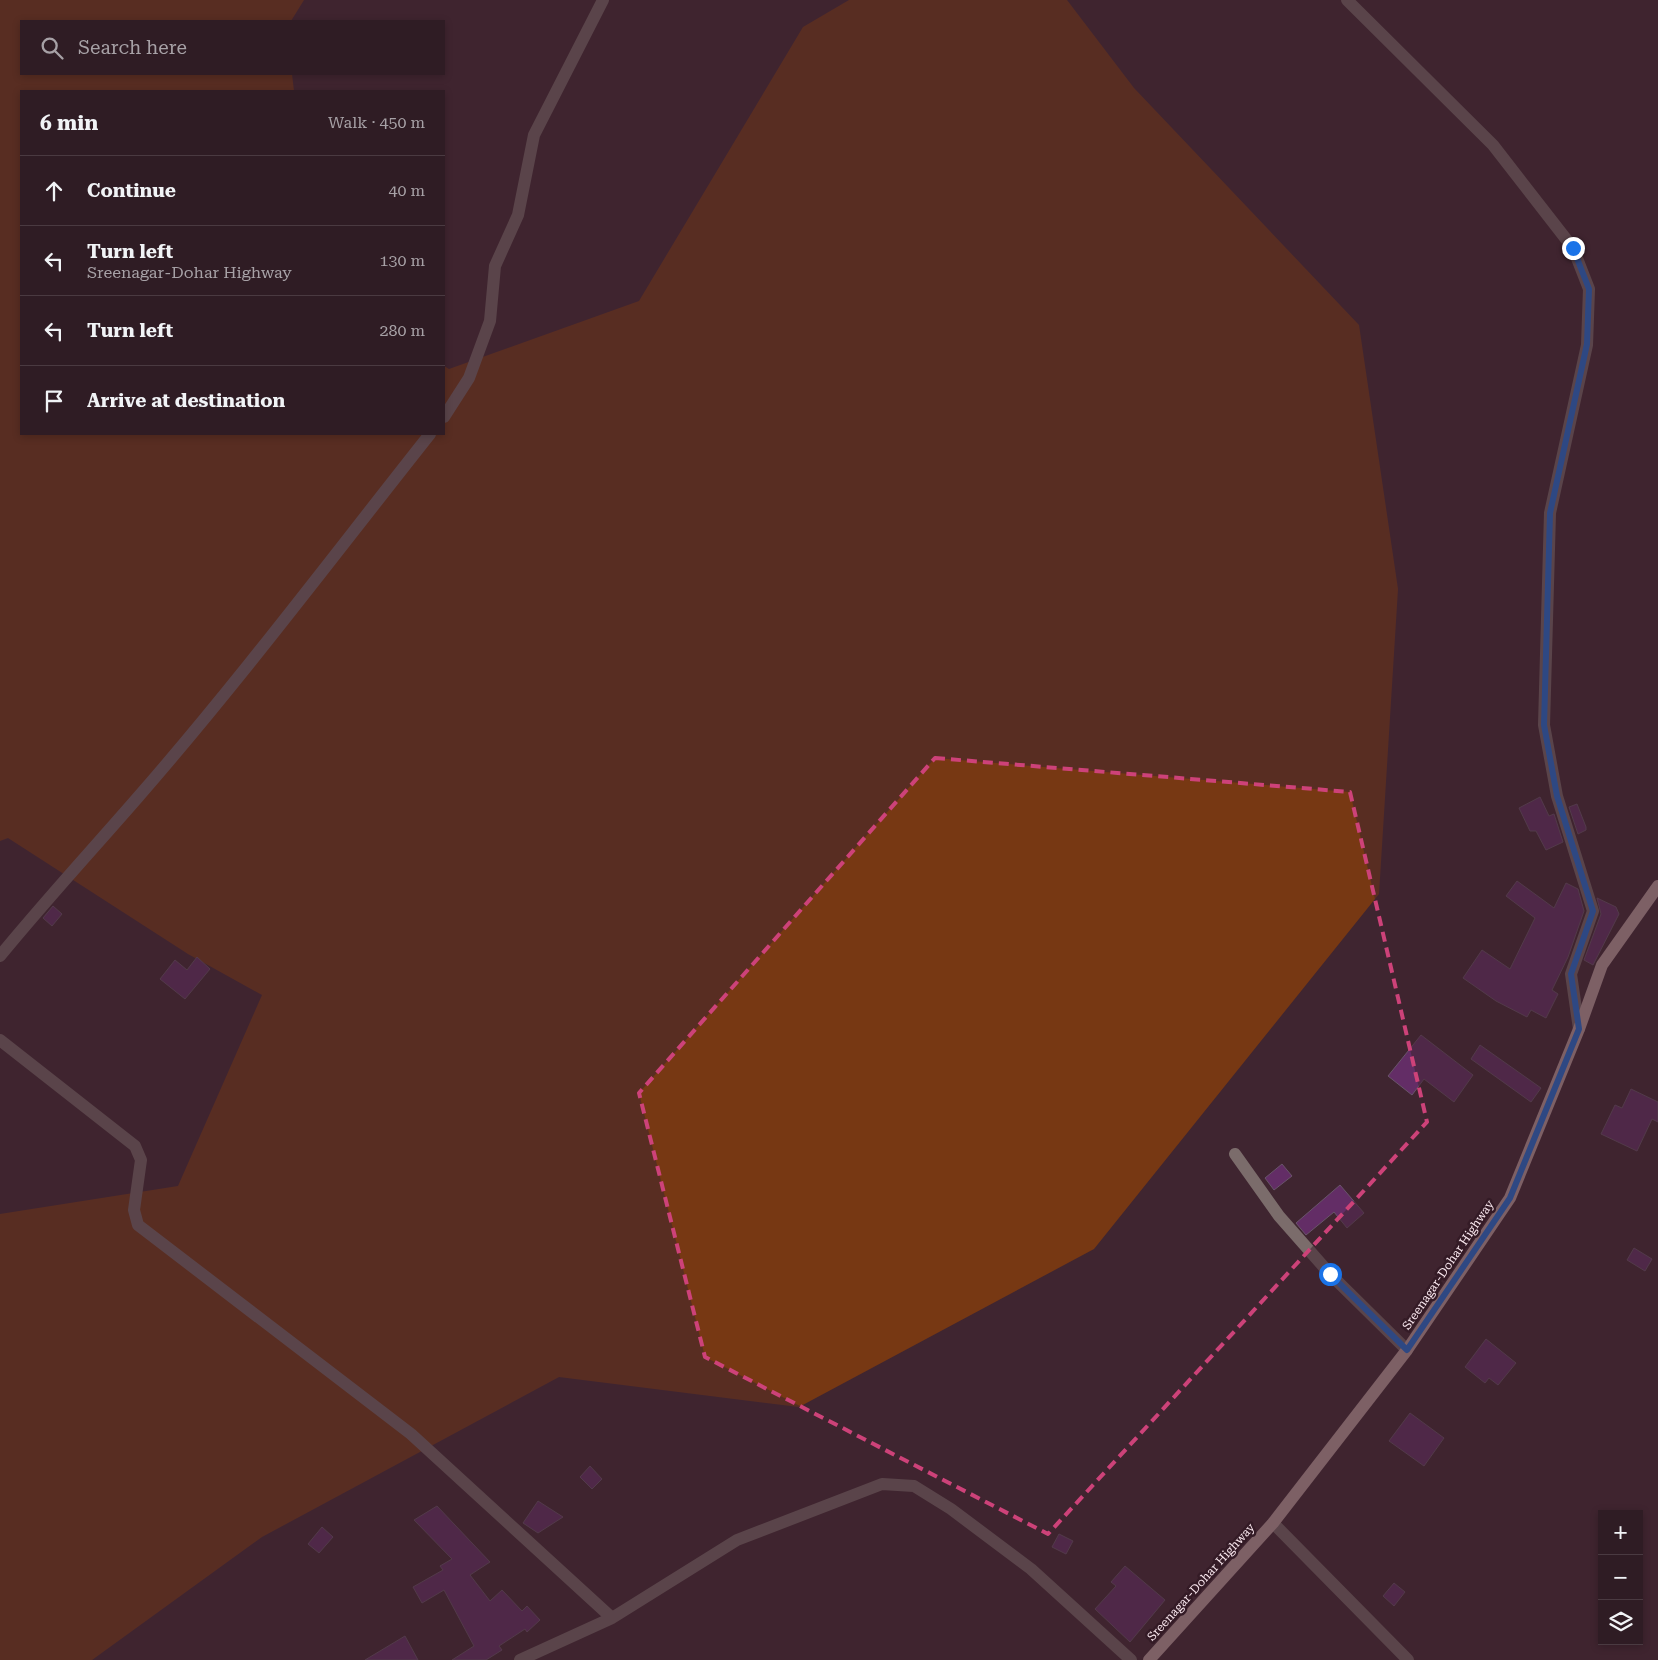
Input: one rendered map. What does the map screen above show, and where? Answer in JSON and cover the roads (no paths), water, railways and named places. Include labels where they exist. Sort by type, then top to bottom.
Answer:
[{"type":"main road","name":"Sreenagar-Dohar Highway","points":[[1149,1660],[1273,1523],[1407,1350],[1510,1198],[1579,1029],[1602,965],[1658,886]]},
{"type":"street","points":[[445,415],[469,378],[490,321],[495,266],[518,215],[534,135],[603,0]]},
{"type":"street","points":[[1347,0],[1493,144],[1573,248],[1589,289],[1587,344],[1550,513],[1544,725],[1557,796],[1593,911],[1571,974],[1579,1029]]},
{"type":"street","points":[[0,956],[56,888],[145,788],[256,654],[429,435]]},
{"type":"street","points":[[0,1040],[135,1146],[142,1160],[134,1210],[138,1225],[411,1434],[612,1618]]},
{"type":"street","points":[[1235,1154],[1279,1216],[1330,1274],[1407,1350]]},
{"type":"street","points":[[520,1660],[612,1618],[737,1540],[882,1484],[914,1486],[952,1509],[1023,1563],[1131,1660]]},
{"type":"street","points":[[1273,1523],[1408,1660]]}]
